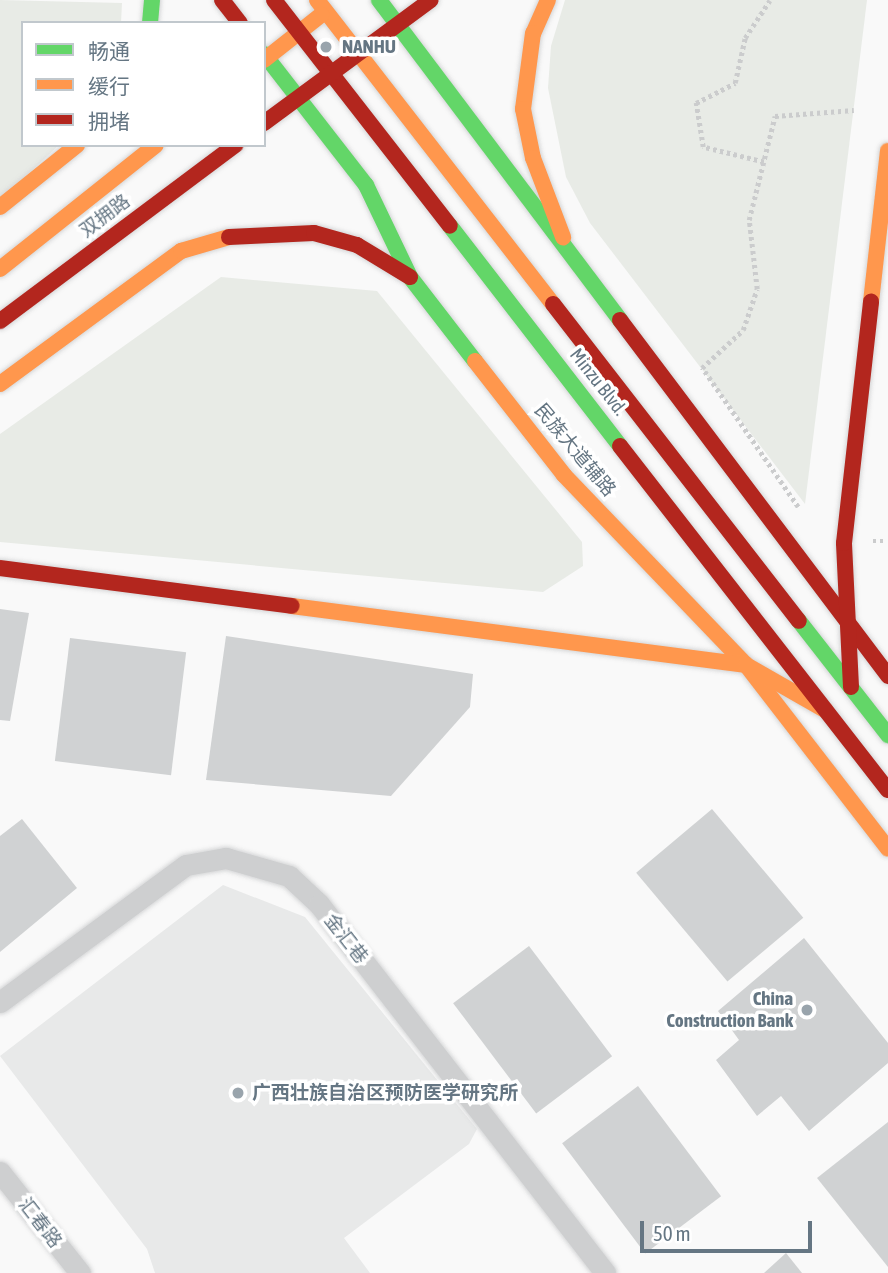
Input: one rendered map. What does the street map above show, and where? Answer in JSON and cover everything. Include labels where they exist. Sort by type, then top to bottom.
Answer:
[{"type":"main road","points":[[150,21],[152,0]]},
{"type":"main road","points":[[222,0],[238,21]]},
{"type":"main road","name":"Minzu Blvd.","points":[[274,0],[888,790]]},
{"type":"main road","points":[[266,56],[299,33],[322,6],[341,0]]},
{"type":"main road","points":[[379,0],[563,237],[888,676]]},
{"type":"main road","points":[[266,122],[431,0]]},
{"type":"main road","points":[[548,0],[533,33],[523,108],[533,158],[563,237]]},
{"type":"main road","name":"Minzu Blvd.","points":[[322,6],[888,735]]},
{"type":"main road","name":"民族大道辅路","points":[[266,58],[366,185],[410,277],[564,475],[746,665],[888,849]]},
{"type":"main road","points":[[0,207],[75,147]]},
{"type":"main road","name":"双拥路","points":[[0,269],[153,147]]},
{"type":"main road","name":"双拥路","points":[[0,321],[232,147]]},
{"type":"main road","points":[[851,687],[845,621],[844,543],[888,150]]},
{"type":"main road","points":[[0,384],[181,251],[248,232],[325,236],[357,245],[410,277]]},
{"type":"main road","points":[[0,568],[746,665],[826,710]]},
{"type":"street","name":"金汇巷","points":[[0,1002],[186,865],[226,858],[289,877],[319,904],[605,1273]]},
{"type":"street","name":"汇春路","points":[[0,1172],[80,1273]]},
{"type":"path","points":[[764,162],[703,147],[696,103],[735,83],[744,38],[770,0]]},
{"type":"path","points":[[805,518],[702,369],[743,330],[757,289],[749,220],[775,116],[854,110]]},
{"type":"path","points":[[844,543],[885,541]]},
{"type":"shaded area","points":[[0,0],[122,3],[121,21],[21,21],[21,147],[57,147],[0,200]]},
{"type":"shaded area","points":[[565,0],[867,0],[805,504],[590,223],[566,177],[548,88],[551,46]]},
{"type":"shaded area","points":[[221,277],[377,291],[582,542],[583,566],[543,592],[0,542],[0,434]]},
{"type":"shaded area","name":"广西壮族自治区预防医学研究所","points":[[223,885],[305,917],[477,1129],[469,1144],[344,1238],[370,1273],[155,1273],[147,1249],[0,1056]]},
{"type":"building","points":[[0,609],[29,613],[10,721],[0,720]]},
{"type":"building","points":[[226,636],[473,674],[470,707],[391,796],[206,780]]},
{"type":"building","points":[[70,638],[186,652],[171,775],[55,761]]},
{"type":"building","points":[[712,809],[803,918],[727,981],[636,873]]},
{"type":"building","points":[[22,819],[77,888],[0,952],[0,836]]},
{"type":"building","points":[[804,938],[888,1043],[888,1063],[809,1131],[781,1096],[757,1116],[716,1060],[739,1040],[718,1011]]},
{"type":"building","points":[[529,946],[612,1056],[536,1113],[453,1003]]},
{"type":"building","points":[[638,1086],[721,1196],[645,1253],[562,1143]]},
{"type":"building","points":[[888,1122],[888,1267],[817,1178]]},
{"type":"building","points":[[786,1253],[802,1273],[764,1273]]},
{"type":"traffic: fast","points":[[150,21],[152,0]]},
{"type":"traffic: fast","points":[[379,0],[620,320]]},
{"type":"traffic: fast","points":[[266,57],[366,185],[410,277],[475,361]]},
{"type":"traffic: fast","points":[[450,226],[620,446]]},
{"type":"traffic: fast","points":[[799,621],[888,735]]},
{"type":"traffic: slow","points":[[317,0],[553,304]]},
{"type":"traffic: slow","points":[[548,0],[533,33],[523,109],[533,158],[563,237]]},
{"type":"traffic: slow","points":[[266,58],[321,15]]},
{"type":"traffic: slow","points":[[0,207],[75,147]]},
{"type":"traffic: slow","points":[[0,269],[153,147]]},
{"type":"traffic: slow","points":[[871,302],[888,151]]},
{"type":"traffic: slow","points":[[0,384],[181,251],[229,237]]},
{"type":"traffic: slow","points":[[475,361],[564,475],[746,665],[888,849]]},
{"type":"traffic: slow","points":[[292,606],[746,665],[825,710]]},
{"type":"traffic: jam","points":[[222,0],[238,21]]},
{"type":"traffic: jam","points":[[274,0],[450,226]]},
{"type":"traffic: jam","points":[[266,122],[431,0]]},
{"type":"traffic: jam","points":[[0,321],[232,147]]},
{"type":"traffic: jam","points":[[229,237],[314,233],[357,245],[410,277]]},
{"type":"traffic: jam","points":[[851,687],[844,543],[871,302]]},
{"type":"traffic: jam","points":[[553,304],[799,621]]},
{"type":"traffic: jam","points":[[620,320],[888,676]]},
{"type":"traffic: jam","points":[[620,446],[888,790]]},
{"type":"traffic: jam","points":[[0,568],[292,606]]},
{"type":"place","name":"NANHU","points":[[326,47]]},
{"type":"place","name":"China Construction Bank","points":[[807,1010]]},
{"type":"place","name":"广西壮族自治区预防医学研究所","points":[[238,1093]]}]
